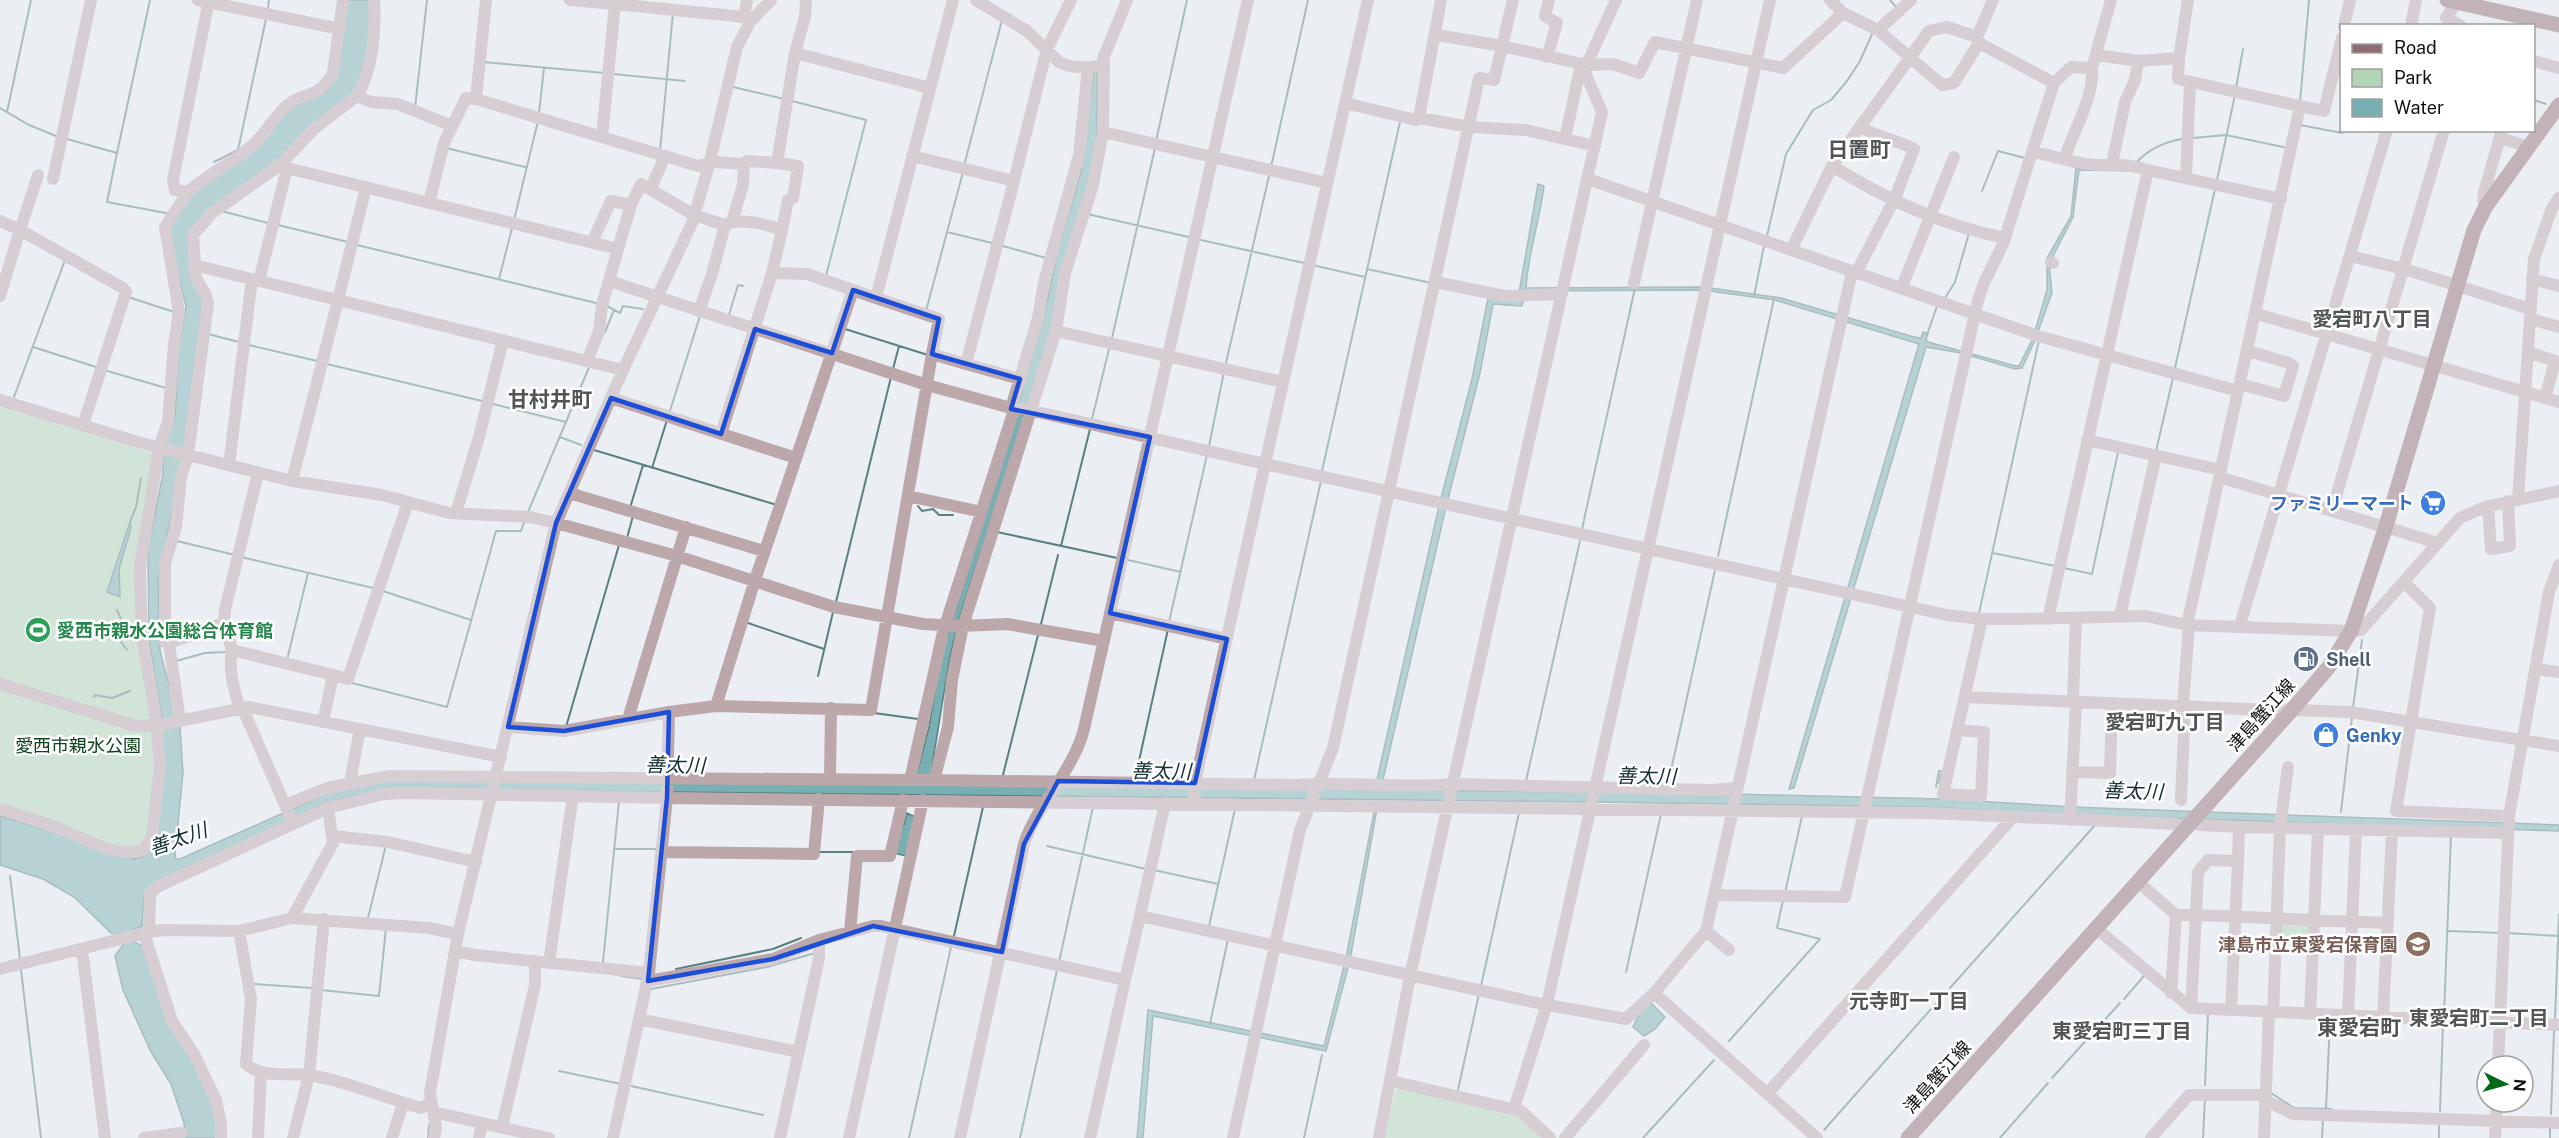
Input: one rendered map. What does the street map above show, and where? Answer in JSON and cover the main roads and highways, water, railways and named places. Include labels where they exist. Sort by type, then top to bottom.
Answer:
[{"type":"main road","points":[[2452,1],[2500,5],[2559,25]]},
{"type":"main road","name":"津島蟹江線","points":[[1908,1138],[2328,668],[2351,632],[2386,526],[2474,230],[2486,206],[2559,105]]},
{"type":"water","points":[[348,0],[370,0],[371,25],[366,61],[357,89],[289,154],[188,237],[191,261],[204,297],[193,409],[158,580],[160,651],[180,726],[183,773],[176,859],[328,793],[404,778],[1731,794],[1942,799],[2073,807],[2559,825],[2559,831],[2076,815],[1927,807],[397,789],[351,796],[317,807],[144,897],[142,927],[133,929],[136,943],[144,946],[216,1112],[217,1138],[185,1138],[184,1123],[171,1084],[151,1052],[123,990],[115,956],[123,945],[120,935],[111,933],[74,897],[43,879],[0,865],[0,816],[61,834],[116,856],[134,859],[145,856],[156,844],[162,719],[149,640],[148,550],[163,473],[163,454],[175,416],[179,346],[186,306],[168,232],[183,203],[290,108],[326,92]]},
{"type":"water","points":[[1097,63],[1097,139],[1089,186],[1050,338],[958,622],[949,662],[930,779],[916,778],[929,727],[941,657],[1017,415],[1024,382],[1043,321],[1057,255],[1081,172],[1095,64]]},
{"type":"water","points":[[2076,168],[2134,171],[2079,170],[2073,217],[2049,264],[2052,293],[2022,368],[2015,369],[1961,353],[1926,347],[1794,788],[1789,789],[1919,344],[1775,300],[1702,290],[1526,291],[1522,306],[1493,304],[1480,373],[1446,507],[1382,784],[1376,784],[1439,506],[1472,379],[1488,298],[1519,293],[1538,184],[1544,186],[1526,288],[1703,287],[1781,298],[1914,337],[1921,338],[1923,332],[1928,333],[1926,340],[1928,342],[2019,366],[2033,338],[2047,290],[2047,258],[2071,216]]},
{"type":"water","points":[[130,522],[131,528],[119,569],[120,597],[107,592]]},
{"type":"water","points":[[1378,803],[1350,960],[1326,1051],[1153,1016],[1143,1138],[1137,1138],[1148,1010],[1324,1046],[1346,958],[1374,812]]},
{"type":"water","points":[[907,813],[915,817],[907,856],[893,853],[900,824],[904,825]]},
{"type":"water","points":[[1649,1001],[1665,1017],[1655,1029],[1644,1036],[1633,1027]]},
{"type":"waterway","points":[[7,112],[31,0]]},
{"type":"waterway","points":[[117,153],[150,0]]},
{"type":"waterway","points":[[268,9],[269,0]]},
{"type":"waterway","points":[[415,108],[427,0]]},
{"type":"waterway","points":[[1156,141],[1187,0]]},
{"type":"waterway","points":[[1271,167],[1308,0]]},
{"type":"waterway","points":[[1890,0],[1896,7]]},
{"type":"waterway","points":[[2300,102],[2309,0]]},
{"type":"waterway","points":[[660,151],[673,13]]},
{"type":"waterway","points":[[214,162],[238,150],[266,19]]},
{"type":"waterway","points":[[964,166],[1002,20]]},
{"type":"waterway","points":[[1767,236],[1786,154],[1813,110],[1831,100],[1847,81],[1860,61],[1873,32]]},
{"type":"waterway","points":[[2236,88],[2243,49]]},
{"type":"waterway","points":[[484,62],[604,73]]},
{"type":"waterway","points":[[539,113],[544,68]]},
{"type":"waterway","points":[[613,74],[685,81]]},
{"type":"waterway","points":[[733,87],[784,99]]},
{"type":"waterway","points":[[2217,180],[2235,95]]},
{"type":"waterway","points":[[2535,100],[2546,104]]},
{"type":"waterway","points":[[792,101],[866,120],[826,276]]},
{"type":"waterway","points":[[0,108],[29,125],[56,136]]},
{"type":"waterway","points":[[514,220],[538,121]]},
{"type":"waterway","points":[[1322,471],[1400,122]]},
{"type":"waterway","points":[[2300,125],[2342,132]]},
{"type":"waterway","points":[[2193,138],[2226,135],[2288,148]]},
{"type":"waterway","points":[[67,139],[117,153],[107,202],[166,213]]},
{"type":"waterway","points":[[2136,163],[2157,147],[2183,139]]},
{"type":"waterway","points":[[446,148],[525,167]]},
{"type":"waterway","points":[[1112,338],[1155,148]]},
{"type":"waterway","points":[[1982,191],[1998,151],[2025,158]]},
{"type":"waterway","points":[[926,311],[963,172]]},
{"type":"waterway","points":[[1226,363],[1269,176]]},
{"type":"waterway","points":[[2175,368],[2215,189]]},
{"type":"waterway","points":[[221,211],[268,223]]},
{"type":"waterway","points":[[1087,214],[1189,237]]},
{"type":"waterway","points":[[278,225],[348,242]]},
{"type":"waterway","points":[[499,279],[512,228]]},
{"type":"waterway","points":[[947,232],[992,243]]},
{"type":"waterway","points":[[1945,298],[1955,282],[1969,233]]},
{"type":"waterway","points":[[1201,240],[1304,263]]},
{"type":"waterway","points":[[357,245],[596,303]]},
{"type":"waterway","points":[[1003,246],[1046,258]]},
{"type":"waterway","points":[[1754,296],[1764,246]]},
{"type":"waterway","points":[[14,397],[65,260]]},
{"type":"waterway","points":[[1312,265],[1365,277]]},
{"type":"waterway","points":[[1367,269],[1431,283]]},
{"type":"waterway","points":[[729,315],[738,285],[743,286]]},
{"type":"waterway","points":[[1582,529],[1635,288]]},
{"type":"waterway","points":[[128,297],[174,312]]},
{"type":"waterway","points":[[1718,556],[1774,299]]},
{"type":"waterway","points":[[607,306],[620,313],[623,306],[643,309]]},
{"type":"waterway","points":[[1927,335],[1937,306]]},
{"type":"waterway","points":[[605,332],[614,310]]},
{"type":"waterway","points":[[669,414],[700,316]]},
{"type":"waterway","points":[[845,329],[928,355]]},
{"type":"waterway","points":[[208,334],[239,342]]},
{"type":"waterway","points":[[1979,613],[2039,340]]},
{"type":"waterway","points":[[249,345],[317,361]]},
{"type":"waterway","points":[[893,369],[899,346]]},
{"type":"waterway","points":[[33,347],[96,367]]},
{"type":"waterway","points":[[1092,419],[1109,349]]},
{"type":"waterway","points":[[327,364],[482,401]]},
{"type":"waterway","points":[[528,512],[590,365]]},
{"type":"waterway","points":[[104,370],[166,388]]},
{"type":"waterway","points":[[1209,446],[1224,372]]},
{"type":"waterway","points":[[836,602],[891,377]]},
{"type":"waterway","points":[[2156,451],[2173,378]]},
{"type":"waterway","points":[[493,404],[566,422]]},
{"type":"waterway","points":[[652,468],[667,420]]},
{"type":"waterway","points":[[1061,546],[1090,429]]},
{"type":"waterway","points":[[560,437],[581,445]]},
{"type":"waterway","points":[[594,450],[777,505]]},
{"type":"waterway","points":[[2064,568],[2092,574],[2118,452]]},
{"type":"waterway","points":[[1169,622],[1207,455]]},
{"type":"waterway","points":[[630,508],[643,465]]},
{"type":"waterway","points":[[130,522],[136,507],[141,478]]},
{"type":"waterway","points":[[1254,780],[1321,481]]},
{"type":"waterway","points":[[918,506],[922,511],[933,509],[939,515],[953,515]]},
{"type":"waterway","points":[[627,538],[633,516]]},
{"type":"waterway","points":[[352,683],[447,707],[496,531],[521,531],[524,522]]},
{"type":"waterway","points":[[997,532],[1117,558]]},
{"type":"waterway","points":[[177,541],[235,555]]},
{"type":"waterway","points":[[1526,781],[1580,541]]},
{"type":"waterway","points":[[566,727],[619,545]]},
{"type":"waterway","points":[[1993,553],[2055,566]]},
{"type":"waterway","points":[[1041,624],[1058,555]]},
{"type":"waterway","points":[[241,557],[373,588]]},
{"type":"waterway","points":[[1128,560],[1181,572]]},
{"type":"waterway","name":"善太川","points":[[1668,784],[1715,570]]},
{"type":"waterway","points":[[287,660],[308,573]]},
{"type":"waterway","points":[[383,591],[471,620]]},
{"type":"waterway","points":[[117,610],[123,623],[121,642],[127,650]]},
{"type":"waterway","points":[[818,676],[833,612]]},
{"type":"waterway","points":[[748,623],[824,649]]},
{"type":"waterway","name":"善太川","points":[[1135,779],[1168,629]]},
{"type":"waterway","points":[[1003,775],[1038,635]]},
{"type":"waterway","points":[[2353,708],[2362,640]]},
{"type":"waterway","points":[[176,661],[205,653],[227,652]]},
{"type":"waterway","points":[[94,697],[95,695],[112,698],[130,691]]},
{"type":"waterway","points":[[874,713],[918,719]]},
{"type":"waterway","points":[[2341,812],[2352,717]]},
{"type":"waterway","points":[[1936,787],[1939,771],[1943,771]]},
{"type":"waterway","points":[[1939,783],[1941,774]]},
{"type":"waterway","points":[[603,962],[619,801]]},
{"type":"waterway","points":[[954,936],[983,807]]},
{"type":"waterway","points":[[1059,962],[1093,807]]},
{"type":"waterway","points":[[1209,926],[1235,809]]},
{"type":"waterway","points":[[1481,986],[1519,813]]},
{"type":"waterway","points":[[1626,972],[1661,814]]},
{"type":"waterway","points":[[1785,893],[1802,816]]},
{"type":"waterway","points":[[1950,988],[2096,824]]},
{"type":"waterway","points":[[2444,1015],[2451,835]]},
{"type":"waterway","points":[[368,918],[386,845]]},
{"type":"waterway","points":[[1047,846],[1146,869]]},
{"type":"waterway","points":[[615,849],[657,849]]},
{"type":"waterway","points":[[818,852],[854,852]]},
{"type":"waterway","points":[[1154,870],[1218,884]]},
{"type":"waterway","points":[[10,876],[20,959]]},
{"type":"waterway","points":[[1729,1041],[1820,939],[1777,928],[1783,900]]},
{"type":"waterway","points":[[2555,1019],[2559,914]]},
{"type":"waterway","points":[[321,990],[379,996],[386,928]]},
{"type":"waterway","points":[[2449,931],[2500,933]]},
{"type":"waterway","points":[[2508,933],[2559,936]]},
{"type":"waterway","points":[[676,969],[773,949],[801,938]]},
{"type":"waterway","points":[[1210,1024],[1228,939]]},
{"type":"waterway","points":[[909,1138],[951,947]]},
{"type":"waterway","points":[[651,989],[767,967],[815,953]]},
{"type":"waterway","points":[[21,970],[41,1138]]},
{"type":"waterway","points":[[1020,1138],[1057,970]]},
{"type":"waterway","points":[[621,976],[642,979]]},
{"type":"waterway","points":[[2124,999],[2144,976]]},
{"type":"waterway","points":[[253,984],[312,988]]},
{"type":"waterway","points":[[1824,1130],[1947,991]]},
{"type":"waterway","points":[[1458,1090],[1479,994]]},
{"type":"waterway","points":[[2052,1078],[2120,1003]]},
{"type":"waterway","points":[[2205,1085],[2208,1013]]},
{"type":"waterway","points":[[2326,1109],[2330,1022]]},
{"type":"waterway","points":[[2440,1111],[2443,1025]]},
{"type":"waterway","points":[[2551,1114],[2554,1030]]},
{"type":"waterway","points":[[1304,1138],[1322,1055]]},
{"type":"waterway","points":[[1643,1138],[1714,1060]]},
{"type":"waterway","points":[[559,1071],[621,1084]]},
{"type":"waterway","points":[[2000,1138],[2048,1083]]},
{"type":"waterway","points":[[631,1086],[763,1115]]},
{"type":"waterway","points":[[2271,1093],[2294,1108],[2331,1109]]},
{"type":"waterway","points":[[2203,1138],[2205,1099]]},
{"type":"waterway","points":[[2322,1138],[2323,1120]]},
{"type":"waterway","points":[[2439,1123],[2439,1138]]},
{"type":"waterway","points":[[428,1138],[429,1125]]},
{"type":"waterway","points":[[2550,1128],[2550,1138]]},
{"type":"place","name":"ファミリーマート","points":[[2433,503]]},
{"type":"place","name":"愛西市親水公園総合体育館","points":[[38,630]]},
{"type":"place","name":"Shell","points":[[2306,659]]},
{"type":"place","name":"Genky","points":[[2326,735]]},
{"type":"place","name":"津島市立東愛宕保育園","points":[[2418,944]]},
{"type":"district","name":"日置町","points":[[1859,149]]},
{"type":"district","name":"愛宕町八丁目","points":[[2372,319]]},
{"type":"district","name":"甘村井町","points":[[550,399]]},
{"type":"district","name":"愛宕町九丁目","points":[[2165,722]]},
{"type":"district","name":"元寺町一丁目","points":[[1909,1001]]},
{"type":"district","name":"東愛宕町二丁目","points":[[2479,1018]]},
{"type":"district","name":"東愛宕町","points":[[2359,1027]]},
{"type":"district","name":"東愛宕町三丁目","points":[[2122,1031]]},
{"type":"park label","name":"愛西市親水公園","points":[[78,745]]}]
